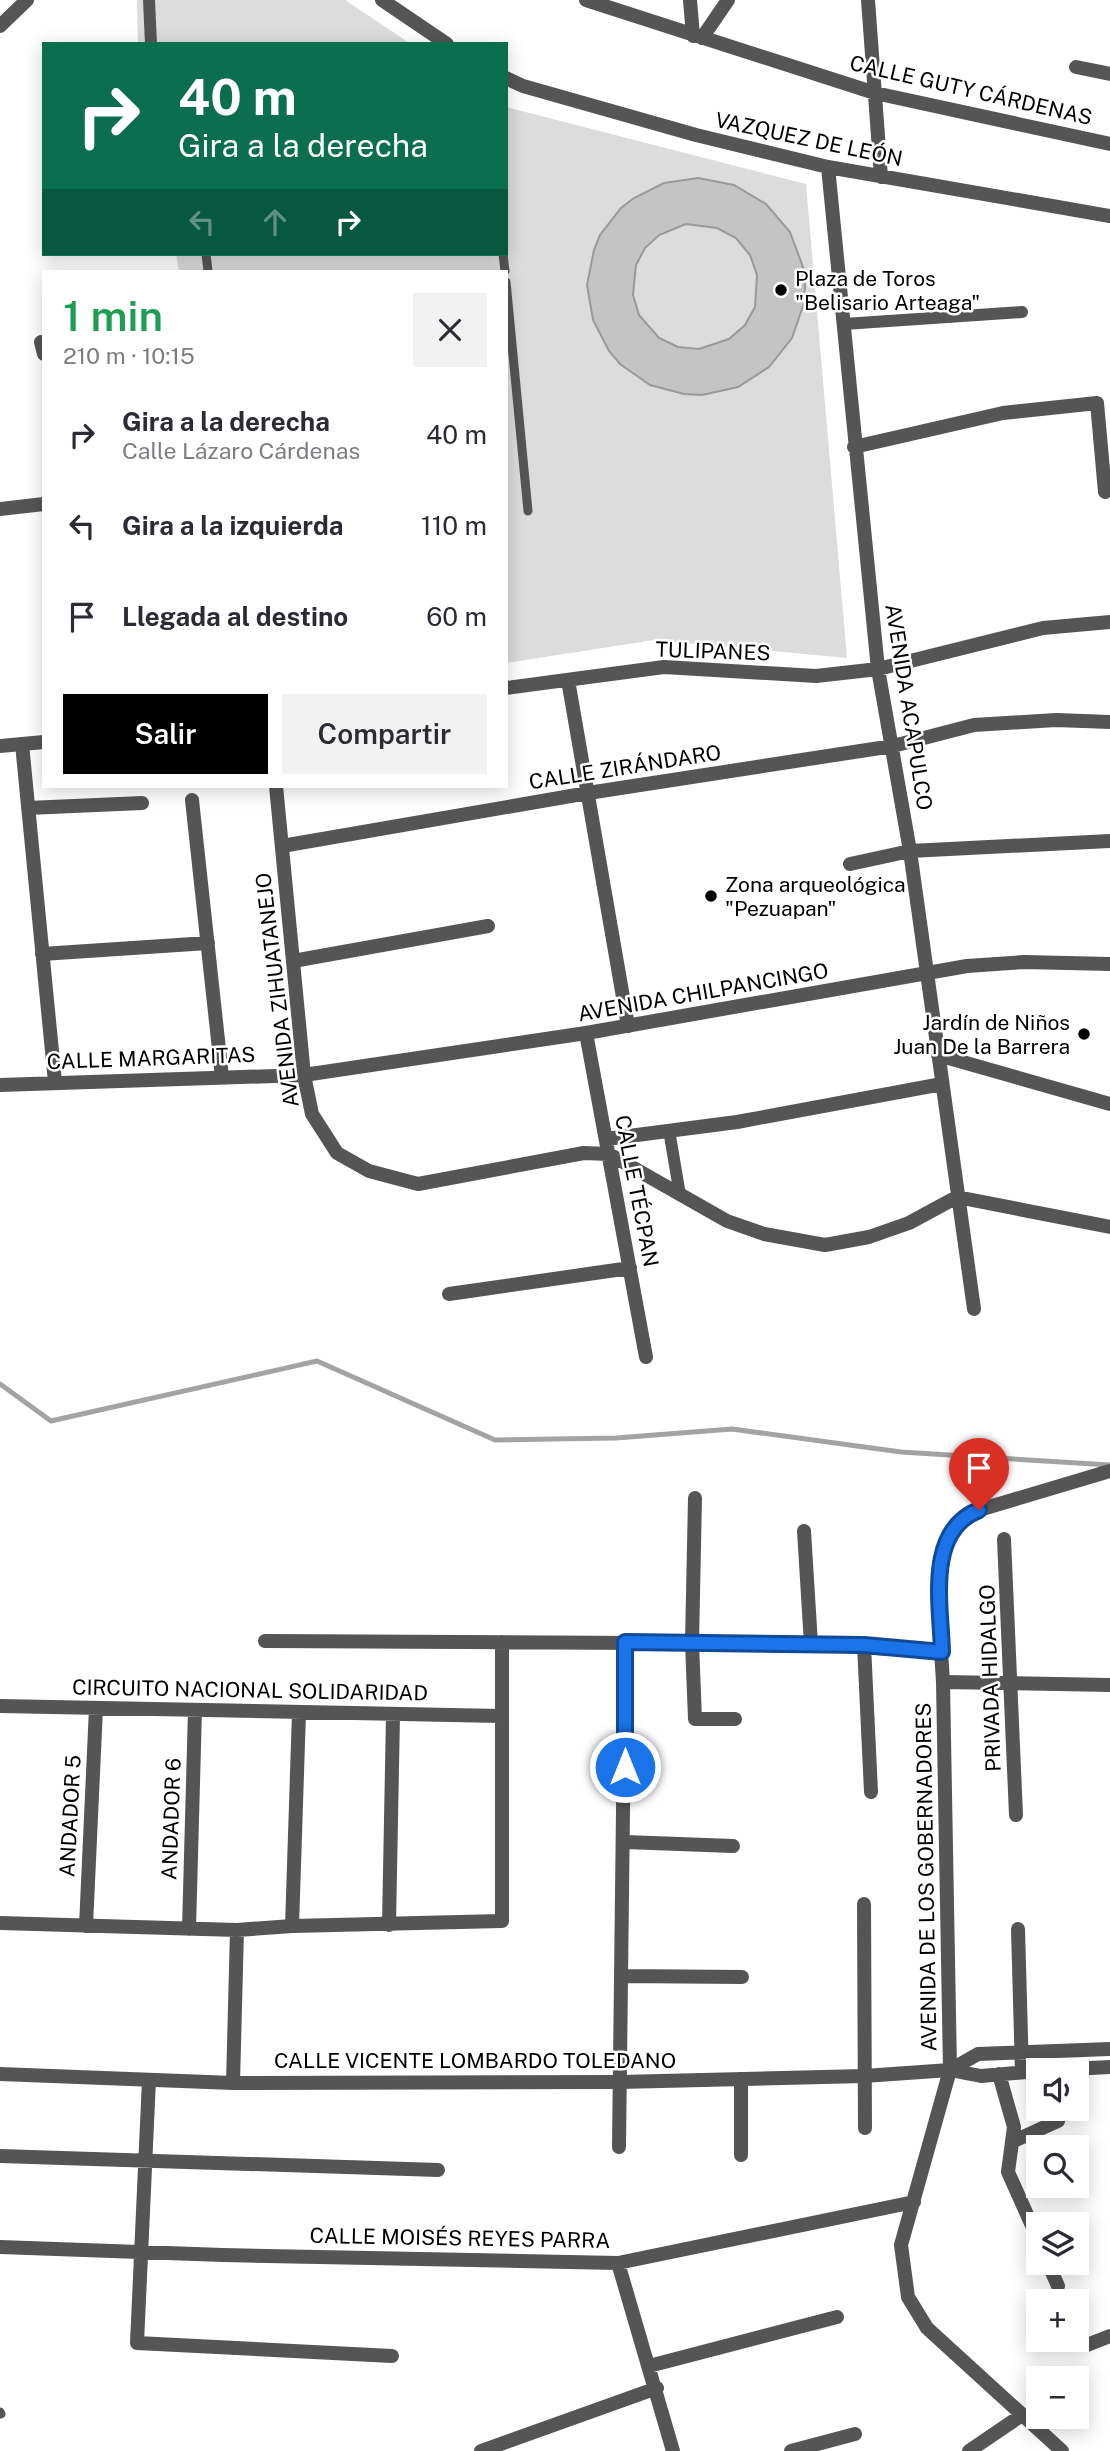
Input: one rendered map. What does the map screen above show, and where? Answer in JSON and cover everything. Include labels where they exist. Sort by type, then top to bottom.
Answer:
[{"type":"street","points":[[0,26],[27,0]]},
{"type":"street","points":[[149,0],[151,42]]},
{"type":"street","points":[[382,0],[444,42]]},
{"type":"street","points":[[406,0],[406,17]]},
{"type":"street","name":"CALLE GUTY CÁRDENAS","points":[[586,0],[875,93],[1110,144]]},
{"type":"street","points":[[690,0],[698,37]]},
{"type":"street","points":[[698,37],[728,0]]},
{"type":"street","points":[[867,0],[881,177]]},
{"type":"street","points":[[1076,67],[1110,74]]},
{"type":"street","name":"VAZQUEZ DE LEÓN","points":[[508,79],[523,86],[696,135],[828,167],[1110,216]]},
{"type":"street","name":"AVENIDA ACAPULCO","points":[[828,167],[878,669],[911,851],[974,1309]]},
{"type":"street","points":[[844,324],[1021,312]]},
{"type":"street","points":[[854,447],[1003,412],[1097,402],[1105,492]]},
{"type":"street","points":[[0,509],[42,504]]},
{"type":"street","name":"TULIPANES","points":[[508,688],[664,667],[816,676],[878,669],[1043,628],[1110,622]]},
{"type":"street","points":[[568,680],[628,1026]]},
{"type":"street","name":"CALLE ZIRÁNDARO","points":[[282,846],[588,793],[893,746],[974,725],[1056,720],[1110,722]]},
{"type":"street","points":[[0,746],[42,742]]},
{"type":"street","points":[[22,744],[55,1082]]},
{"type":"street","name":"AVENIDA ZIHUATANEJO","points":[[276,788],[304,1075],[312,1114],[337,1153],[369,1171],[418,1184],[584,1153],[609,1154]]},
{"type":"street","points":[[192,800],[222,1077]]},
{"type":"street","points":[[28,808],[142,803]]},
{"type":"street","points":[[850,864],[911,851],[1110,841]]},
{"type":"street","points":[[293,961],[488,926]]},
{"type":"street","points":[[42,954],[208,943]]},
{"type":"street","name":"AVENIDA CHILPANCINGO","points":[[304,1075],[586,1033],[967,966],[1024,962],[1110,964]]},
{"type":"street","name":"CALLE TÉCPAN","points":[[586,1033],[646,1357]]},
{"type":"street","points":[[938,1055],[1110,1104]]},
{"type":"street","name":"CALLE MARGARITAS","points":[[0,1085],[304,1075]]},
{"type":"street","points":[[606,1139],[737,1122],[942,1084]]},
{"type":"street","points":[[669,1130],[680,1195]]},
{"type":"street","points":[[609,1154],[727,1221],[764,1234],[825,1245],[869,1237],[909,1223],[957,1197],[1110,1227]]},
{"type":"street","points":[[449,1294],[630,1268]]},
{"type":"street","name":"AVENIDA DE LOS GOBERNADORES","points":[[1062,2451],[927,2328],[908,2297],[901,2245],[950,2070],[941,1559],[954,1527],[966,1515],[1106,1472]]},
{"type":"street","points":[[695,1497],[692,1643],[695,1719],[735,1719]]},
{"type":"street","points":[[804,1531],[811,1644]]},
{"type":"street","name":"PRIVADA HIDALGO","points":[[1004,1539],[1016,1815]]},
{"type":"street","points":[[265,1641],[811,1644],[864,1645],[942,1652]]},
{"type":"street","points":[[0,1923],[237,1930],[292,1926],[502,1921],[502,1642]]},
{"type":"street","points":[[619,2147],[625,1842],[625,1642]]},
{"type":"street","points":[[864,1645],[871,1792]]},
{"type":"street","points":[[943,1682],[1012,1686],[1110,1685]]},
{"type":"street","name":"CIRCUITO NACIONAL SOLIDARIDAD","points":[[0,1706],[500,1716]]},
{"type":"street","name":"ANDADOR 5","points":[[86,1926],[96,1708]]},
{"type":"street","name":"ANDADOR 6","points":[[189,1930],[195,1710]]},
{"type":"street","points":[[292,1926],[299,1713]]},
{"type":"street","points":[[389,1925],[393,1715]]},
{"type":"street","points":[[625,1842],[733,1846]]},
{"type":"street","points":[[864,1904],[865,2128]]},
{"type":"street","points":[[1018,1929],[1022,2072]]},
{"type":"street","points":[[233,2083],[237,1930]]},
{"type":"street","points":[[623,1976],[742,1977]]},
{"type":"street","name":"CALLE VICENTE LOMBARDO TOLEDANO","points":[[950,2070],[978,2054],[1110,2049]]},
{"type":"street","points":[[1089,2068],[1110,2067]]},
{"type":"street","name":"CALLE VICENTE LOMBARDO TOLEDANO","points":[[0,2074],[233,2083],[620,2082],[864,2076],[950,2070],[981,2076],[1026,2072]]},
{"type":"street","points":[[999,2074],[1014,2127],[1008,2172],[1026,2212]]},
{"type":"street","points":[[741,2079],[741,2155]]},
{"type":"street","points":[[149,2080],[137,2343],[392,2356]]},
{"type":"street","points":[[1014,2141],[1058,2121]]},
{"type":"street","points":[[0,2156],[438,2170]]},
{"type":"street","name":"CALLE MOISÉS REYES PARRA","points":[[0,2247],[618,2263],[914,2202]]},
{"type":"street","points":[[618,2263],[657,2388],[673,2451]]},
{"type":"street","points":[[1053,2275],[1058,2286]]},
{"type":"street","points":[[649,2365],[837,2317]]},
{"type":"street","points":[[1089,2344],[1110,2336]]},
{"type":"street","points":[[481,2451],[657,2388]]},
{"type":"street","points":[[969,2451],[1022,2414]]},
{"type":"street","points":[[791,2451],[855,2434]]},
{"type":"lane","points":[[508,303],[528,511]]},
{"type":"shaded area","points":[[137,0],[345,0],[408,42],[138,42]]},
{"type":"shaded area","points":[[508,108],[806,184],[847,658],[654,640],[508,663],[508,270],[179,270],[176,256],[508,256]]},
{"type":"building","name":"Plaza de Toros \"Belisario Arteaga\"","points":[[698,178],[734,185],[766,204],[790,232],[803,267],[804,303],[792,338],[769,367],[738,387],[702,395],[684,394],[650,385],[620,364],[609,351],[593,320],[587,285],[600,235],[621,208],[634,198],[664,183]],"holes":[[[686,224],[717,228],[736,238],[750,255],[757,275],[755,307],[745,325],[729,339],[699,349],[678,347],[659,338],[639,315],[633,295],[636,265],[645,248],[659,235]]]},
{"type":"waterway","points":[[0,1384],[51,1421],[317,1361],[495,1440],[616,1438],[732,1429],[901,1452],[1110,1465]]},
{"type":"place","name":"Plaza de Toros \"Belisario Arteaga\"","points":[[781,290]]},
{"type":"place","name":"Zona arqueológica \"Pezuapan\"","points":[[711,896]]},
{"type":"place","name":"Jardín de Niños Juan De la Barrera","points":[[1084,1034]]},
{"type":"route","points":[[625,1767],[625,1642],[864,1645],[942,1652],[941,1559],[945,1542],[954,1527],[966,1515],[979,1510]]}]
